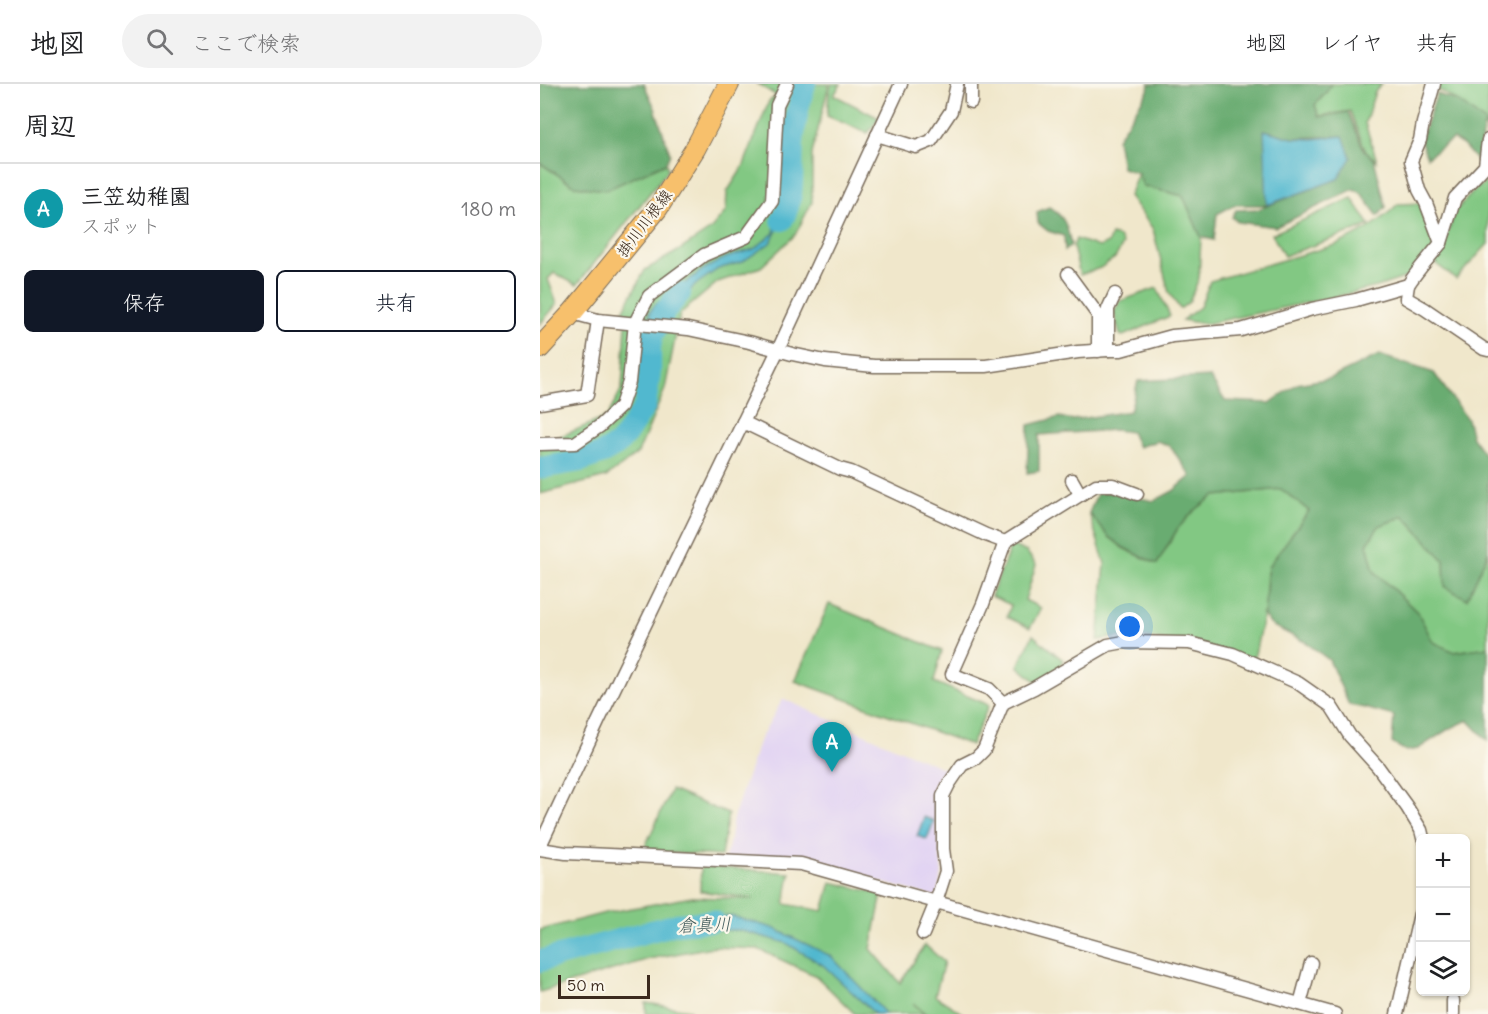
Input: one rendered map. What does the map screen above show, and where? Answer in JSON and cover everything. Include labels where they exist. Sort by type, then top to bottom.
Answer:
[{"type":"main road","name":"掛川川根線","points":[[540,348],[572,313],[658,208],[695,149],[729,84]]},
{"type":"street","points":[[540,444],[575,443],[600,426],[621,406],[629,382],[639,323],[649,296],[704,255],[746,237],[771,201],[777,105],[787,84]]},
{"type":"street","points":[[901,84],[778,350],[599,720],[540,848],[566,853],[801,864],[1335,1014]]},
{"type":"street","points":[[877,135],[916,147],[932,141],[951,111],[957,84]]},
{"type":"street","points":[[971,84],[971,102]]},
{"type":"street","points":[[1434,84],[1420,140],[1411,161],[1419,190],[1441,243]]},
{"type":"street","points":[[1488,140],[1485,166],[1455,198],[1441,243],[1413,275],[1408,285],[1406,298],[1488,350]]},
{"type":"street","points":[[1068,274],[1098,315],[1103,350]]},
{"type":"street","points":[[572,313],[598,320],[688,329],[825,361],[874,366],[986,366],[1078,352],[1121,350],[1172,336],[1241,330],[1312,309],[1356,300],[1408,285]]},
{"type":"street","points":[[1103,350],[1108,309],[1115,294]]},
{"type":"street","points":[[540,404],[587,395],[598,320]]},
{"type":"street","points":[[743,422],[840,469],[1005,542]]},
{"type":"street","points":[[1072,480],[1080,494]]},
{"type":"street","points":[[1003,703],[989,689],[952,674],[983,604],[1005,542],[1096,484],[1113,484],[1137,494]]},
{"type":"street","points":[[923,933],[946,871],[942,849],[943,796],[949,784],[962,765],[976,758],[984,750],[1003,703],[1034,688],[1108,645],[1124,642],[1188,643],[1233,654],[1298,682],[1331,706],[1350,736],[1378,767],[1407,807],[1422,834]]},
{"type":"street","points":[[1397,1014],[1416,931]]},
{"type":"street","points":[[1300,1004],[1311,963]]},
{"type":"street","points":[[1453,1000],[1453,1014]]},
{"type":"shaded area","points":[[783,699],[945,769],[933,785],[942,874],[936,897],[820,866],[724,860],[729,846],[733,818],[760,739]]},
{"type":"green space","points":[[540,84],[644,84],[655,108],[670,154],[666,163],[606,190],[575,186],[540,163]]},
{"type":"green space","points":[[758,84],[829,84],[812,154],[812,202],[795,235],[761,267],[718,282],[680,314],[665,389],[638,453],[606,477],[540,494],[540,442],[559,437],[607,417],[622,388],[626,323],[633,316],[623,311],[645,270],[711,229],[726,211],[727,192],[743,167],[769,101],[777,96]]},
{"type":"green space","points":[[831,84],[841,84],[834,95],[879,118],[868,133],[827,116]]},
{"type":"green space","points":[[1149,84],[1331,84],[1315,105],[1319,117],[1348,112],[1364,150],[1374,159],[1386,207],[1378,216],[1361,193],[1354,189],[1276,227],[1238,222],[1232,217],[1236,210],[1259,209],[1338,179],[1343,136],[1292,138],[1265,130],[1267,205],[1234,205],[1217,214],[1214,240],[1201,237],[1183,196],[1143,186],[1138,173],[1122,168],[1117,139],[1148,91]]},
{"type":"green space","points":[[1331,84],[1382,84],[1375,92],[1365,123],[1377,161],[1366,152],[1350,111],[1319,116],[1315,105]]},
{"type":"green space","points":[[1434,84],[1488,84],[1488,138],[1485,122],[1459,102],[1433,87]]},
{"type":"green space","points":[[1437,94],[1459,102],[1485,122],[1477,161],[1463,145],[1453,139],[1427,157],[1420,140]]},
{"type":"green space","points":[[540,163],[575,186],[606,190],[666,163],[668,170],[577,285],[554,273],[548,279],[557,304],[540,324]]},
{"type":"green space","points":[[1138,173],[1143,186],[1183,196],[1201,237],[1199,278],[1189,302],[1180,309],[1169,293],[1153,229],[1129,196]]},
{"type":"green space","points":[[1488,181],[1488,244],[1456,279],[1435,263],[1455,211],[1478,187]]},
{"type":"green space","points":[[1352,198],[1370,225],[1284,256],[1272,234]]},
{"type":"green space","points":[[1426,203],[1441,243],[1413,275],[1377,287],[1205,324],[1182,320],[1200,307],[1210,281],[1335,245],[1369,228],[1398,204]]},
{"type":"green space","points":[[1049,207],[1059,215],[1067,228],[1071,245],[1065,250],[1064,236],[1048,231],[1038,223],[1037,212]]},
{"type":"green space","points":[[1111,235],[1119,237],[1123,244],[1115,258],[1100,268],[1080,275],[1073,247],[1076,239],[1099,247],[1108,243]]},
{"type":"green space","points":[[1157,288],[1170,316],[1123,336],[1120,335],[1114,312],[1120,301]]},
{"type":"green space","points":[[1379,355],[1434,373],[1467,419],[1472,437],[1488,459],[1488,552],[1467,599],[1445,587],[1444,560],[1404,516],[1379,526],[1367,544],[1374,571],[1418,613],[1433,642],[1454,652],[1488,647],[1488,741],[1468,720],[1447,730],[1418,749],[1406,751],[1392,743],[1394,716],[1349,705],[1329,660],[1305,642],[1271,625],[1264,616],[1268,567],[1309,511],[1281,489],[1214,496],[1194,511],[1178,528],[1157,564],[1124,548],[1109,537],[1089,513],[1097,494],[1111,492],[1154,501],[1173,491],[1191,476],[1170,446],[1157,441],[1138,447],[1131,432],[1115,430],[1039,435],[1039,471],[1027,473],[1029,425],[1060,417],[1072,420],[1130,411],[1138,381],[1210,377],[1225,401],[1270,403],[1297,384],[1331,378]]},
{"type":"green space","points":[[1281,489],[1309,511],[1267,572],[1264,616],[1261,613],[1263,617],[1253,663],[1220,651],[1133,635],[1098,640],[1105,564],[1089,513],[1122,548],[1157,564],[1178,528],[1194,511],[1214,496]]},
{"type":"green space","points":[[1404,516],[1444,560],[1445,587],[1467,598],[1488,552],[1488,647],[1454,652],[1433,642],[1418,613],[1374,571],[1367,544],[1379,526]]},
{"type":"green space","points":[[1013,546],[1027,552],[1036,565],[1025,600],[1041,608],[1030,628],[1007,617],[1011,605],[991,596],[1010,548]]},
{"type":"green space","points":[[829,604],[942,651],[934,682],[989,705],[971,745],[795,681]]},
{"type":"green space","points":[[1033,635],[1063,660],[1058,668],[1037,682],[1018,666]]},
{"type":"green space","points":[[671,790],[728,814],[721,856],[643,851]]},
{"type":"green space","points":[[701,866],[790,873],[785,904],[823,911],[831,882],[882,894],[871,949],[900,983],[925,945],[944,962],[935,996],[964,1014],[926,1014],[913,1003],[924,1014],[855,1014],[816,976],[758,949],[712,947],[649,959],[540,992],[540,930],[605,913],[692,897],[754,899],[700,891]]},
{"type":"green space","points":[[646,1003],[690,1010],[688,1014],[646,1014]]},
{"type":"water","points":[[797,84],[809,84],[801,104],[793,106],[795,91]]},
{"type":"water","points":[[1264,130],[1292,138],[1343,136],[1351,158],[1338,179],[1267,205]]},
{"type":"water","points":[[794,139],[790,207],[770,243],[742,262],[718,269],[698,283],[671,308],[667,316],[648,314],[655,305],[704,269],[725,258],[754,249],[774,233],[776,218],[787,191],[791,146]]},
{"type":"water","points":[[924,817],[934,821],[927,839],[917,836]]},
{"type":"water","points":[[731,916],[773,928],[831,956],[886,1014],[875,1014],[823,965],[786,943],[739,930],[678,931],[682,926],[681,918]]},
{"type":"water","points":[[631,931],[628,940],[540,970],[540,956]]},
{"type":"waterway","points":[[782,220],[791,192],[793,143],[805,84]]},
{"type":"waterway","points":[[540,468],[581,461],[603,453],[617,445],[626,435],[645,406],[652,336],[665,311],[680,293]]},
{"type":"waterway","name":"倉真川","points":[[540,961],[677,924],[713,921]]},
{"type":"place","name":"三笠幼稚園","points":[[832,772]]}]
